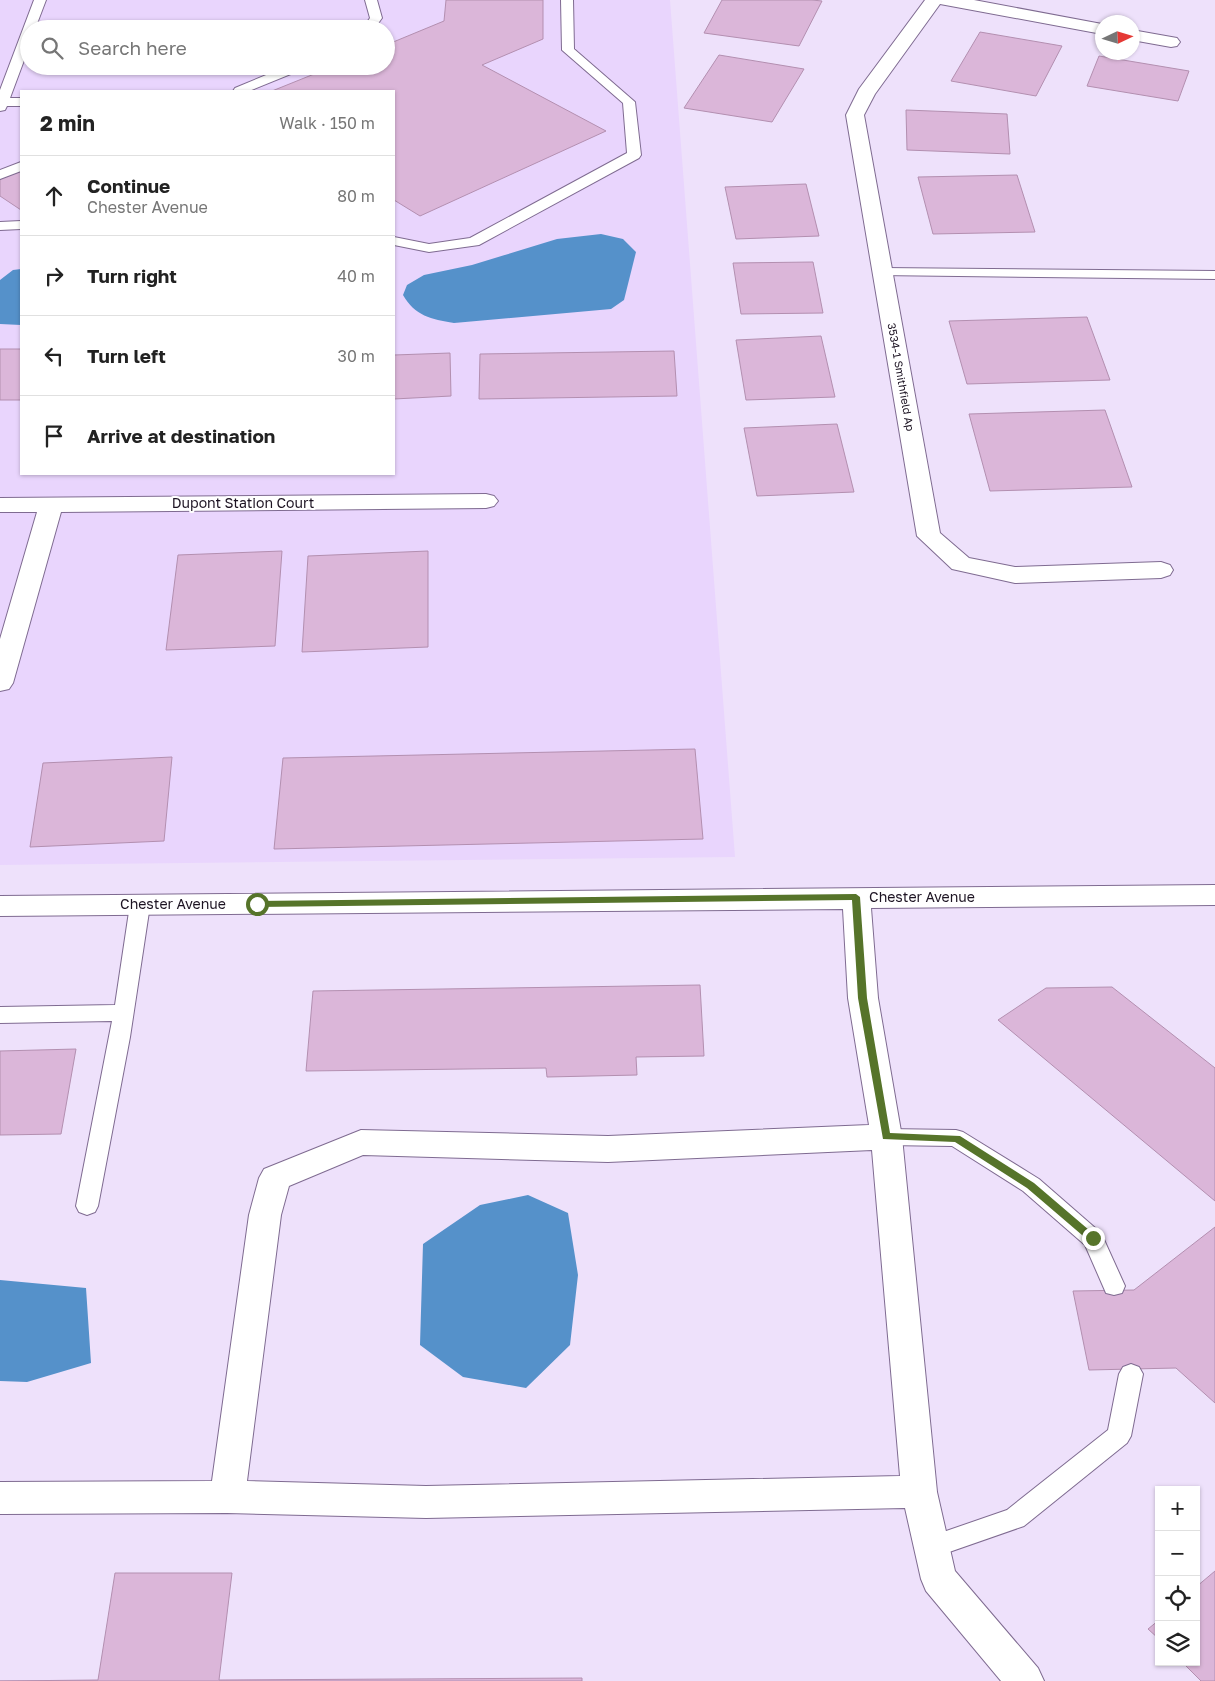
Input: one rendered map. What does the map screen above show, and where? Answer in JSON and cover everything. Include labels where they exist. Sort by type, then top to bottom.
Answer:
[{"type":"street","name":"3534-1 Smithfield Ap","points":[[934,0],[866,93],[855,115],[929,536],[961,564],[1015,575],[1161,570]]},
{"type":"street","points":[[946,0],[1095,29]]},
{"type":"street","points":[[1140,36],[1171,42]]},
{"type":"street","name":"Dupont Station Court","points":[[0,505],[486,501]]},
{"type":"street","points":[[0,683],[51,504]]},
{"type":"street","name":"Chester Avenue","points":[[0,906],[1215,895]]},
{"type":"street","points":[[856,897],[863,998],[886,1136],[919,1492],[939,1579],[1025,1681]]},
{"type":"street","points":[[226,1497],[264,1215],[275,1178],[361,1142],[608,1149],[886,1136]]},
{"type":"street","points":[[0,1498],[226,1497],[426,1502],[919,1492]]},
{"type":"lane","points":[[32,20],[40,0]]},
{"type":"lane","points":[[371,0],[376,18],[375,20]]},
{"type":"lane","points":[[395,241],[429,248],[474,242],[634,156],[629,102],[568,50],[567,0]]},
{"type":"lane","points":[[20,53],[1,104],[20,102]]},
{"type":"lane","points":[[242,90],[278,75]]},
{"type":"lane","points":[[0,175],[20,166]]},
{"type":"lane","points":[[0,226],[20,225]]},
{"type":"lane","points":[[883,272],[1215,275]]},
{"type":"lane","points":[[87,1206],[123,1013],[140,905]]},
{"type":"lane","points":[[0,1015],[123,1013]]},
{"type":"lane","points":[[886,1136],[956,1138],[1031,1185],[1093,1238],[1114,1286]]},
{"type":"lane","points":[[932,1547],[1015,1518],[1119,1436],[1131,1374]]},
{"type":"shaded area","points":[[0,0],[670,0],[735,857],[0,865]]},
{"type":"water","points":[[601,234],[623,239],[636,252],[624,300],[611,309],[454,323],[438,320],[418,312],[403,295],[407,285],[424,275],[472,265],[557,239]]},
{"type":"water","points":[[20,269],[20,325],[0,324],[0,280],[13,270]]},
{"type":"water","points":[[528,1195],[568,1213],[578,1275],[570,1345],[526,1388],[463,1377],[420,1345],[423,1244],[480,1205]]},
{"type":"water","points":[[0,1280],[86,1288],[91,1363],[27,1382],[0,1381]]},
{"type":"building","points":[[446,0],[543,0],[543,39],[482,65],[606,131],[420,216],[395,201],[395,90],[274,90],[312,75],[395,75],[395,41],[444,21]]},
{"type":"building","points":[[722,0],[822,1],[799,46],[704,33]]},
{"type":"building","points":[[980,32],[1062,46],[1036,96],[951,81]]},
{"type":"building","points":[[719,55],[804,69],[772,122],[684,108]]},
{"type":"building","points":[[1097,60],[1123,60],[1189,71],[1178,101],[1087,86]]},
{"type":"building","points":[[906,110],[1007,114],[1010,154],[907,150]]},
{"type":"building","points":[[20,170],[20,209],[0,196],[0,178]]},
{"type":"building","points":[[1017,175],[1035,232],[933,234],[918,177]]},
{"type":"building","points":[[806,184],[819,236],[736,239],[725,187]]},
{"type":"building","points":[[813,262],[823,313],[741,314],[733,263]]},
{"type":"building","points":[[1087,317],[1110,380],[967,384],[949,321]]},
{"type":"building","points":[[821,336],[835,397],[746,400],[736,340]]},
{"type":"building","points":[[0,349],[20,349],[20,400],[0,400]]},
{"type":"building","points":[[674,351],[677,396],[479,399],[480,354]]},
{"type":"building","points":[[450,353],[451,396],[395,399],[395,355]]},
{"type":"building","points":[[1105,410],[1132,487],[990,491],[969,414]]},
{"type":"building","points":[[837,424],[854,492],[757,496],[744,428]]},
{"type":"building","points":[[282,551],[275,646],[166,650],[178,555]]},
{"type":"building","points":[[428,551],[428,647],[302,652],[308,556]]},
{"type":"building","points":[[695,749],[703,839],[274,849],[283,758]]},
{"type":"building","points":[[172,757],[164,841],[30,847],[43,763]]},
{"type":"building","points":[[700,985],[704,1056],[636,1057],[637,1075],[547,1077],[546,1068],[306,1071],[313,991]]},
{"type":"building","points":[[1112,987],[1215,1068],[1215,1201],[998,1020],[1046,988]]},
{"type":"building","points":[[76,1049],[61,1134],[0,1135],[0,1051]]},
{"type":"building","points":[[1215,1227],[1215,1403],[1176,1368],[1089,1370],[1073,1291],[1134,1290]]},
{"type":"building","points":[[1215,1571],[1215,1681],[1201,1681],[1186,1666],[1200,1666],[1200,1584]]},
{"type":"building","points":[[115,1573],[232,1573],[219,1680],[582,1678],[582,1681],[0,1681],[98,1680]]},
{"type":"building","points":[[1155,1623],[1155,1635],[1148,1629]]},
{"type":"route","points":[[257,904],[856,897],[863,998],[886,1136],[956,1138],[1031,1185],[1093,1238]]}]
